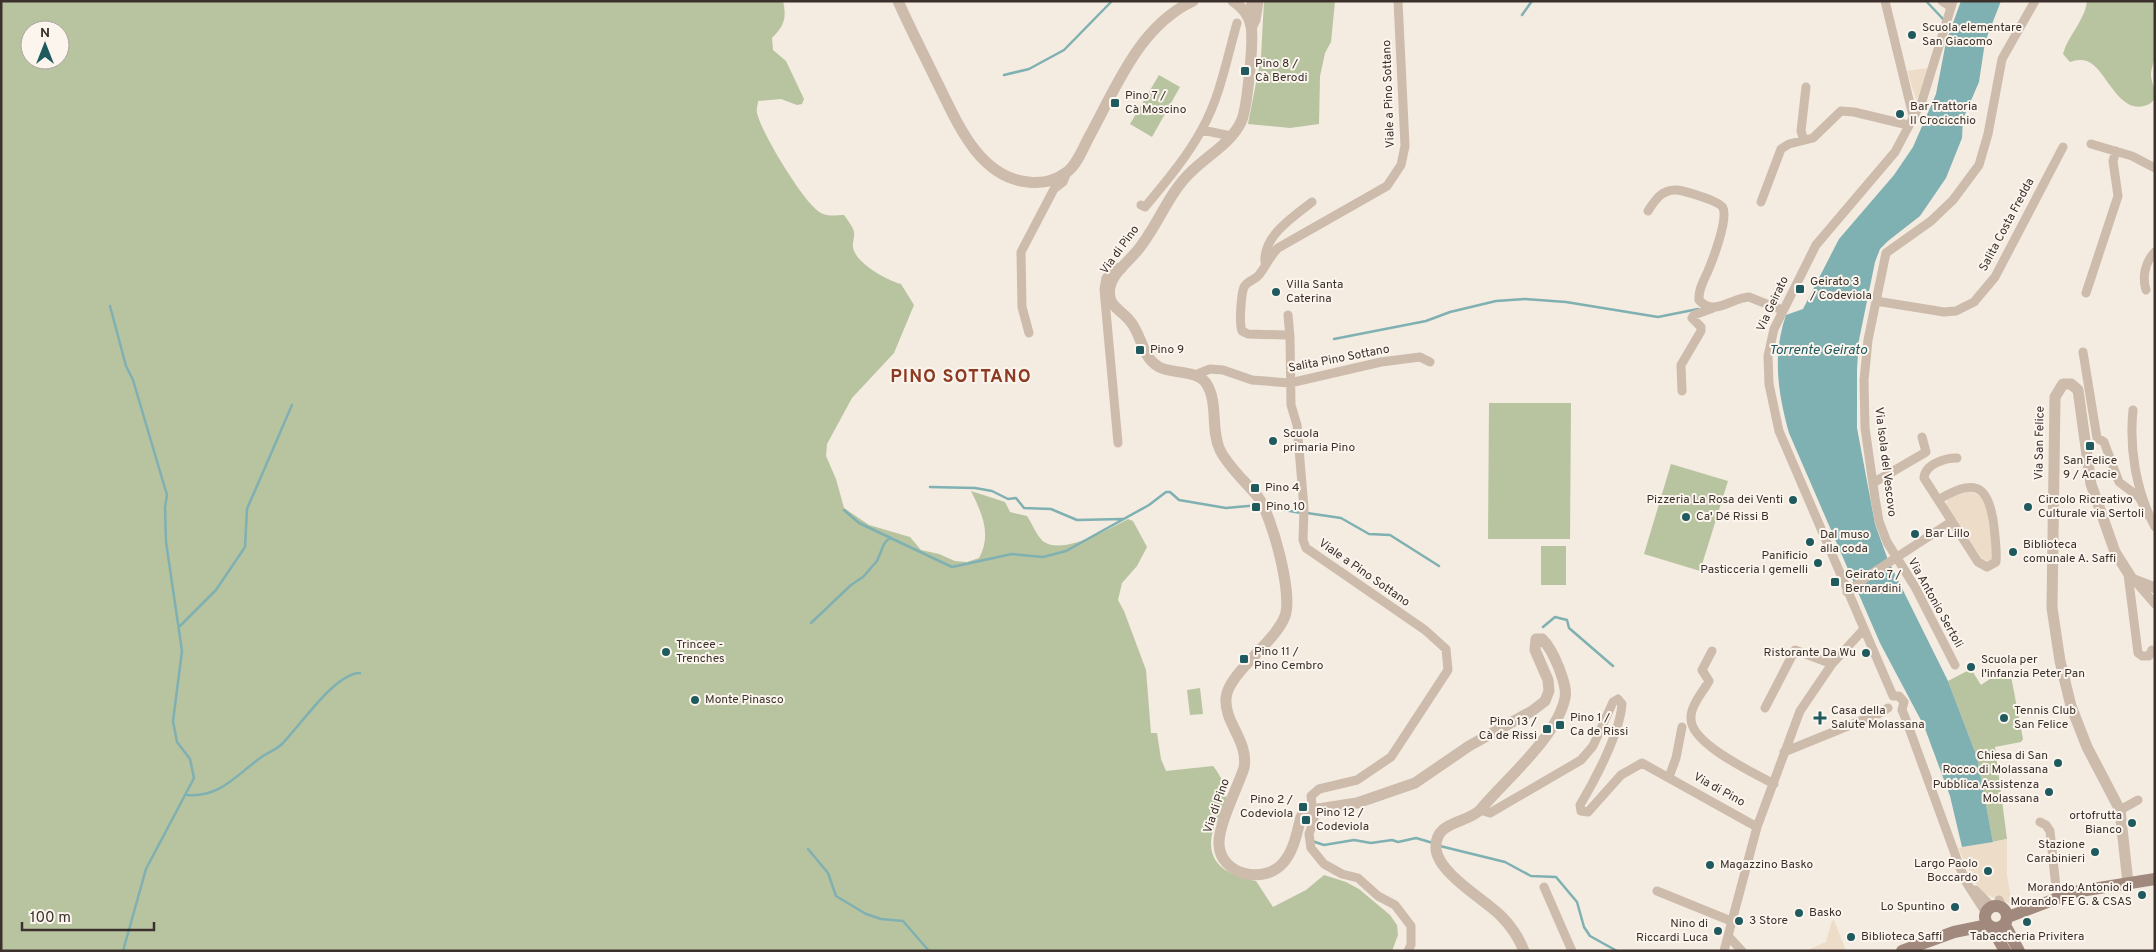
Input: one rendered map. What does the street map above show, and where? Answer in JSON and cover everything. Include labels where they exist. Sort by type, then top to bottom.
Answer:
[{"type":"main road","points":[[1902,951],[1954,932],[1967,923],[2035,906],[2057,897],[2094,888],[2155,880]]},
{"type":"main road","points":[[1996,915],[2005,951]]},
{"type":"main road","points":[[1996,915],[2019,951]]},
{"type":"street","points":[[898,1],[961,130],[976,151],[1000,174],[1022,182],[1038,183],[1053,180],[1067,172]]},
{"type":"street","points":[[1029,333],[1022,307],[1021,252],[1054,189],[1063,182],[1143,41],[1174,11],[1192,1]]},
{"type":"street","name":"Via di Pino","points":[[1233,1],[1241,6],[1252,28],[1253,45],[1241,122],[1231,136],[1180,183],[1139,249],[1113,279],[1109,294],[1113,304],[1135,328],[1148,357],[1162,368],[1195,375],[1205,382],[1210,392],[1214,430],[1220,450],[1259,498],[1269,519],[1288,597],[1286,616],[1276,634],[1232,682],[1226,696],[1227,711],[1244,746],[1246,758],[1220,833],[1218,842],[1221,855],[1230,867],[1243,873],[1258,875],[1276,869],[1287,857],[1302,815],[1313,809]]},
{"type":"street","points":[[1247,15],[1252,1]]},
{"type":"street","points":[[1252,28],[1256,20],[1259,1]]},
{"type":"street","name":"Viale a Pino Sottano","points":[[1313,809],[1312,793],[1357,780],[1391,757],[1446,675],[1449,660],[1443,644],[1306,548],[1303,540],[1304,508],[1297,425],[1292,405],[1290,383],[1290,337],[1286,335],[1248,334],[1242,330],[1239,324],[1244,288],[1250,280],[1258,277],[1278,248],[1387,186],[1401,165],[1405,146],[1398,1]]},
{"type":"street","points":[[1884,1],[1913,116]]},
{"type":"street","points":[[1942,1],[1951,7]]},
{"type":"street","name":"Via Isola del Vescovo","points":[[1896,558],[1881,525],[1865,428],[1864,380],[1868,340],[1886,253],[1931,221],[1953,200],[1979,165],[1988,134],[2002,59],[2035,1]]},
{"type":"street","name":"Via Geirato","points":[[1951,7],[1942,32],[1929,84],[1895,152],[1816,245],[1782,310],[1770,341],[1768,356],[1774,417],[1803,491],[1893,696],[1899,696],[1903,700],[1902,710],[1966,882],[1996,915]]},
{"type":"street","points":[[1141,205],[1145,207],[1168,179],[1202,130],[1214,101],[1237,23]]},
{"type":"street","points":[[1804,140],[1801,131],[1806,87]]},
{"type":"street","points":[[1761,202],[1781,148],[1813,138],[1841,111],[1854,112],[1908,125]]},
{"type":"street","points":[[1202,130],[1231,136]]},
{"type":"street","points":[[2091,144],[2116,151],[2155,168]]},
{"type":"street","name":"Salita Costa Fredda","points":[[1876,301],[1944,312],[1956,311],[1974,302],[1995,277],[2063,147]]},
{"type":"street","points":[[2086,294],[2118,196],[2113,161],[2116,151]]},
{"type":"street","points":[[1648,211],[1658,196],[1671,190],[1694,195],[1722,206],[1724,215],[1718,242],[1698,297],[1704,305],[1713,308]]},
{"type":"street","name":"Viale a Pino Sottano","points":[[1266,264],[1266,252],[1280,229],[1312,202]]},
{"type":"street","points":[[2146,290],[2146,268],[2150,256],[2155,252]]},
{"type":"street","points":[[1118,443],[1104,289],[1112,270],[1116,267],[1122,268]]},
{"type":"street","points":[[1682,391],[1681,365],[1701,331],[1701,327],[1692,318],[1694,315],[1749,296],[1782,310]]},
{"type":"street","points":[[1288,315],[1290,337]]},
{"type":"street","points":[[2083,352],[2097,438],[2104,442],[2119,482],[2139,497],[2155,526]]},
{"type":"street","name":"Salita Pino Sottano","points":[[1195,375],[1210,370],[1223,370],[1252,380],[1290,383],[1360,366],[1396,360],[1420,357],[1430,362]]},
{"type":"street","name":"Via San Felice","points":[[2128,883],[2120,810],[2087,747],[2071,706],[2060,661],[2052,608],[2055,396],[2065,383],[2071,384],[2078,390],[2091,484],[2114,552],[2144,585],[2155,604]]},
{"type":"street","points":[[2133,410],[2131,437],[2134,465],[2149,516]]},
{"type":"street","points":[[1873,483],[1924,454],[1926,449],[1922,437]]},
{"type":"street","points":[[1938,500],[1963,487],[1981,491],[1991,505],[1996,562],[1987,567],[1980,565],[1938,500],[1923,475],[1934,464],[1946,459],[1957,458]]},
{"type":"street","name":"Via Antonio Sertoli","points":[[1952,522],[1896,558],[1915,587],[1956,665]]},
{"type":"street","points":[[1847,592],[1896,558]]},
{"type":"street","name":"Via San Felice","points":[[2144,585],[2138,653],[2142,656],[2149,656],[2152,650]]},
{"type":"street","points":[[1724,951],[1757,827],[1800,710],[1832,664],[1864,629]]},
{"type":"street","points":[[1408,951],[1411,945],[1411,926],[1395,905],[1378,896],[1358,878],[1342,874],[1324,864],[1311,848],[1309,834],[1314,820],[1313,809],[1357,803],[1414,783],[1469,746],[1532,711],[1545,700],[1549,691],[1548,680],[1534,647],[1536,639],[1542,639],[1556,662],[1563,680],[1565,699],[1556,719],[1541,742],[1512,777],[1486,801],[1480,810],[1452,824],[1441,832],[1436,842],[1438,857],[1450,872],[1500,915],[1520,941],[1524,951]]},
{"type":"street","points":[[1765,708],[1796,650],[1832,664]]},
{"type":"street","points":[[1712,651],[1702,670],[1709,681],[1695,705],[1690,719],[1694,729],[1706,744],[1774,784]]},
{"type":"street","points":[[1888,708],[1889,700],[1893,696]]},
{"type":"street","name":"Via di Pino","points":[[1480,810],[1490,813],[1581,760],[1593,746],[1616,699],[1622,702],[1620,715],[1606,754],[1580,805],[1581,810],[1588,812],[1621,775],[1633,766],[1642,763],[1757,827]]},
{"type":"street","points":[[1784,752],[1814,741],[1888,708]]},
{"type":"street","points":[[1888,708],[1895,713],[1902,710]]},
{"type":"street","points":[[1669,777],[1676,758],[1682,727]]},
{"type":"street","points":[[2120,810],[2138,800]]},
{"type":"street","points":[[2040,822],[2046,825],[2050,831],[2057,897]]},
{"type":"street","points":[[1544,887],[1572,951]]},
{"type":"street","points":[[1657,891],[1731,921]]},
{"type":"street","points":[[1729,937],[1742,951]]},
{"type":"green space","points":[[1,1],[783,1],[784,21],[772,38],[773,50],[786,61],[804,99],[802,104],[797,105],[781,99],[758,101],[757,112],[766,136],[784,167],[805,197],[821,213],[844,215],[853,230],[853,248],[857,256],[874,271],[901,284],[914,305],[894,353],[852,398],[827,444],[826,456],[836,479],[844,508],[869,525],[910,537],[921,550],[939,554],[955,561],[967,562],[979,558],[985,541],[982,516],[971,491],[1005,502],[1010,512],[1027,516],[1041,540],[1053,545],[1074,543],[1098,534],[1128,519],[1133,521],[1147,547],[1137,566],[1122,583],[1118,600],[1146,670],[1151,733],[1157,733],[1161,759],[1166,771],[1213,766],[1223,782],[1226,801],[1215,826],[1211,842],[1215,859],[1233,874],[1256,881],[1273,907],[1306,890],[1324,875],[1346,882],[1359,889],[1390,915],[1397,925],[1398,935],[1392,951],[1,951]]},
{"type":"green space","points":[[1264,1],[1335,1],[1331,42],[1325,53],[1320,76],[1319,124],[1290,128],[1248,124],[1261,57]]},
{"type":"green space","points":[[2087,1],[2155,2],[2155,56],[2151,75],[2155,97],[2149,104],[2137,107],[2129,104],[2121,99],[2096,67],[2084,60],[2070,62],[2063,54],[2083,15]]},
{"type":"green space","points":[[1159,75],[1180,87],[1152,137],[1130,124]]},
{"type":"green space","points":[[1489,403],[1571,403],[1570,539],[1488,539]]},
{"type":"green space","name":"Ca' Dé Rissi B","points":[[1671,464],[1728,481],[1700,571],[1644,554]]},
{"type":"green space","points":[[1541,546],[1566,546],[1566,585],[1541,585]]},
{"type":"green space","points":[[1971,669],[1981,685],[1997,674],[2010,671],[2023,739],[2021,742],[1995,747],[2007,839],[1993,842],[1977,757],[1948,681]]},
{"type":"green space","points":[[1200,688],[1203,714],[1190,715],[1187,690]]},
{"type":"shaded area","points":[[1928,68],[1918,98],[1916,99],[1907,71]]},
{"type":"shaded area","points":[[1970,491],[1982,497],[1986,504],[1993,557],[1991,561],[1983,560],[1946,506],[1948,498]]},
{"type":"shaded area","name":"Largo Paolo Boccardo","points":[[2007,839],[2007,875],[2012,904],[1981,893],[1958,848]]},
{"type":"shaded area","points":[[1834,920],[1846,951],[1806,951],[1826,942],[1832,921]]},
{"type":"water","name":"Torrente Geirato","points":[[1961,1],[2001,1],[1985,42],[1979,82],[1963,119],[1962,138],[1946,178],[1920,216],[1880,249],[1875,262],[1859,340],[1857,428],[1875,524],[1888,560],[1948,681],[1977,757],[1993,842],[1962,847],[1950,796],[1924,726],[1880,643],[1789,433],[1778,374],[1779,345],[1786,315],[1803,309],[1839,239],[1894,175],[1913,147],[1936,94],[1946,42]]},
{"type":"waterway","points":[[1004,75],[1029,69],[1064,50],[1112,1]]},
{"type":"waterway","points":[[1522,15],[1532,1]]},
{"type":"waterway","points":[[1926,1],[1944,20]]},
{"type":"waterway","points":[[1334,339],[1426,321],[1450,312],[1496,301],[1525,299],[1566,302],[1658,317],[1698,309]]},
{"type":"waterway","points":[[110,306],[126,366],[133,380],[167,495],[165,507],[166,542],[182,651],[173,721],[177,742],[190,759],[194,778],[146,869],[123,951]]},
{"type":"waterway","points":[[180,626],[216,590],[245,547],[247,509],[292,405]]},
{"type":"waterway","points":[[930,487],[975,488],[992,491],[1008,499],[1016,498],[1024,508],[1051,509],[1077,520],[1123,519]]},
{"type":"waterway","points":[[844,510],[859,523],[952,567],[1012,554],[1043,557],[1066,551],[1149,505],[1166,492],[1170,492],[1179,500],[1226,508],[1259,505]]},
{"type":"waterway","points":[[1267,507],[1301,513]]},
{"type":"waterway","points":[[1307,513],[1341,518],[1369,534],[1390,535],[1439,566]]},
{"type":"waterway","points":[[811,623],[851,585],[863,577],[877,561],[884,544],[890,537]]},
{"type":"waterway","points":[[1543,627],[1555,617],[1567,620],[1569,628],[1613,666]]},
{"type":"waterway","points":[[187,795],[210,793],[228,783],[282,744],[329,691],[350,675],[360,673]]},
{"type":"waterway","points":[[1312,841],[1324,845],[1354,840],[1371,843],[1392,840],[1398,842],[1416,838],[1433,843]]},
{"type":"waterway","points":[[1440,846],[1505,862],[1531,876],[1556,877],[1577,902],[1584,927],[1590,936],[1617,951]]},
{"type":"waterway","points":[[808,849],[828,873],[836,896],[866,914],[881,919],[903,921],[929,951]]},
{"type":"place","name":"Scuola elementare San Giacomo","points":[[1912,35]]},
{"type":"place","name":"Pino 8 / Cà Berodi","points":[[1245,71]]},
{"type":"place","name":"Pino 7 / Cà Moscino","points":[[1115,103]]},
{"type":"place","name":"Bar Trattoria Il Crocicchio","points":[[1900,114]]},
{"type":"place","name":"Geirato 3 / Codeviola","points":[[1800,289]]},
{"type":"place","name":"Villa Santa Caterina","points":[[1276,292]]},
{"type":"place","name":"Pino 9","points":[[1140,350]]},
{"type":"place","name":"Scuola primaria Pino","points":[[1273,441]]},
{"type":"place","name":"San Felice 9 / Acacie","points":[[2090,446]]},
{"type":"place","name":"Pino 4","points":[[1255,488]]},
{"type":"place","name":"Pizzeria La Rosa dei Venti","points":[[1793,500]]},
{"type":"place","name":"Pino 10","points":[[1256,507]]},
{"type":"place","name":"Circolo Ricreativo Culturale via Sertoli","points":[[2028,507]]},
{"type":"place","name":"Ca' Dé Rissi B","points":[[1686,517]]},
{"type":"place","name":"Bar Lillo","points":[[1915,534]]},
{"type":"place","name":"Dal muso alla coda","points":[[1810,542]]},
{"type":"place","name":"Biblioteca comunale A. Saffi","points":[[2013,552]]},
{"type":"place","name":"Panificio Pasticceria I gemelli","points":[[1818,563]]},
{"type":"place","name":"Geirato 7 / Bernardini","points":[[1835,582]]},
{"type":"place","name":"Trincee - Trenches","points":[[666,652]]},
{"type":"place","name":"Ristorante Da Wu","points":[[1866,653]]},
{"type":"place","name":"Pino 11 / Pino Cembro","points":[[1244,659]]},
{"type":"place","name":"Scuola per l'infanzia Peter Pan","points":[[1971,667]]},
{"type":"place","name":"Monte Pinasco","points":[[695,700]]},
{"type":"place","name":"Casa della Salute Molassana","points":[[1820,718]]},
{"type":"place","name":"Tennis Club San Felice","points":[[2004,718]]},
{"type":"place","name":"Pino 1 / Ca de Rissi","points":[[1560,725]]},
{"type":"place","name":"Pino 13 / Cà de Rissi","points":[[1547,729]]},
{"type":"place","name":"Chiesa di San Rocco di Molassana","points":[[2058,763]]},
{"type":"place","name":"Pubblica Assistenza Molassana","points":[[2049,792]]},
{"type":"place","name":"Pino 2 / Codeviola","points":[[1303,807]]},
{"type":"place","name":"Pino 12 / Codeviola","points":[[1306,820]]},
{"type":"place","name":"ortofrutta Bianco","points":[[2132,823]]},
{"type":"place","name":"Stazione Carabinieri","points":[[2095,852]]},
{"type":"place","name":"Magazzino Basko","points":[[1710,865]]},
{"type":"place","name":"Largo Paolo Boccardo","points":[[1988,871]]},
{"type":"place","name":"Morando Antonio di Morando FE G. & CSAS","points":[[2142,895]]},
{"type":"place","name":"Lo Spuntino","points":[[1955,907]]},
{"type":"place","name":"Basko","points":[[1799,913]]},
{"type":"place","name":"3 Store","points":[[1739,921]]},
{"type":"place","name":"Tabaccheria Privitera","points":[[2027,922]]},
{"type":"place","name":"Nino di Riccardi Luca","points":[[1718,931]]},
{"type":"place","name":"Biblioteca Saffi","points":[[1851,937]]},
{"type":"district","name":"PINO SOTTANO","points":[[961,377]]}]
